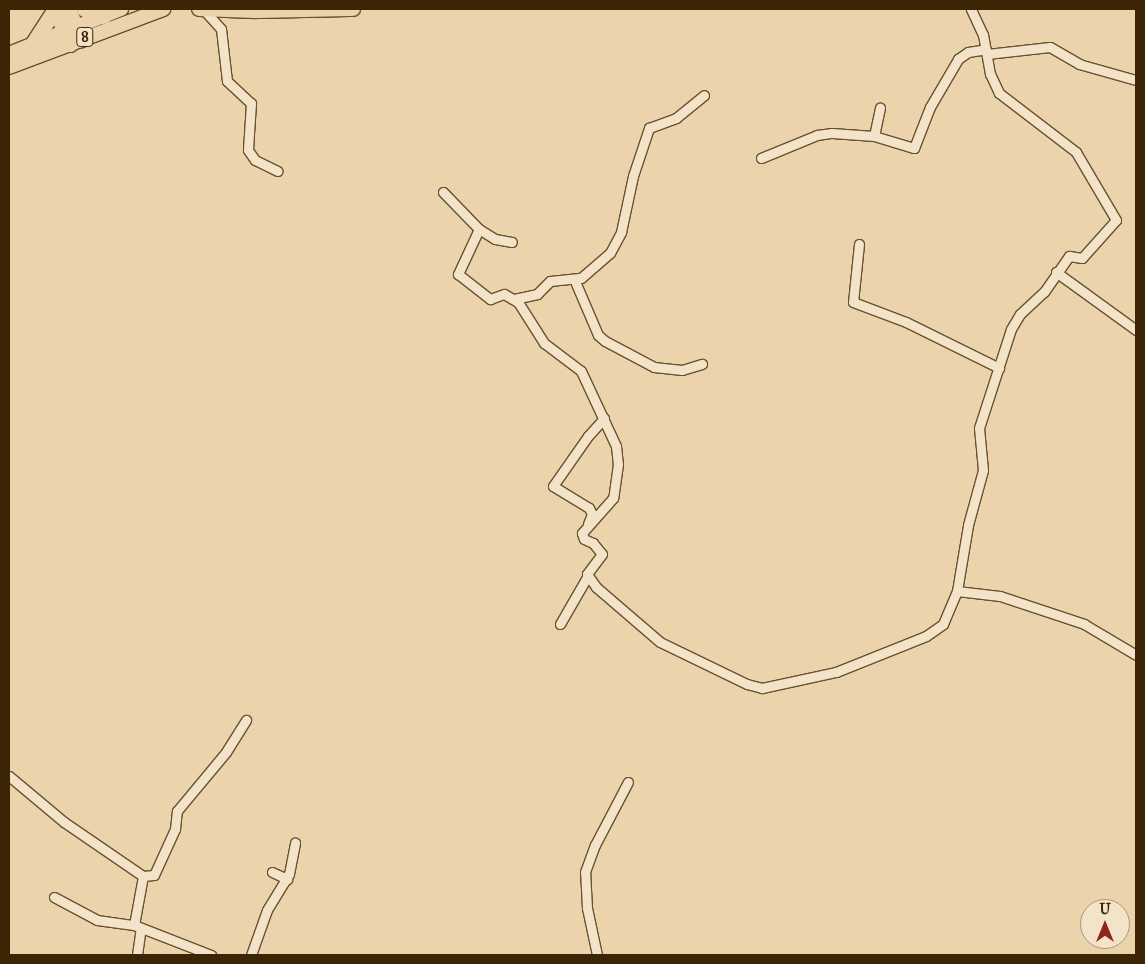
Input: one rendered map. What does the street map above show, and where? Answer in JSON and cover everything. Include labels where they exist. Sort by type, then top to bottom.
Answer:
[{"type":"highway","points":[[31,46],[55,9],[73,35]]},
{"type":"highway","points":[[68,9],[73,35]]},
{"type":"highway","points":[[84,9],[104,16]]},
{"type":"highway","name":"8","points":[[9,67],[73,35],[104,16],[121,9]]},
{"type":"highway","name":"8","points":[[9,54],[31,46],[163,9]]},
{"type":"highway","points":[[199,9],[353,9]]},
{"type":"street","points":[[203,9],[221,29],[227,81],[251,104],[248,150],[255,160],[278,172]]},
{"type":"street","points":[[586,577],[660,642],[747,684],[762,688],[836,672],[926,636],[943,624],[957,591],[968,525],[983,470],[979,428],[1017,318],[1044,292],[1056,272],[1070,255],[1082,258],[1113,225],[1116,218],[1071,147],[999,93],[990,74],[987,52],[971,9]]},
{"type":"street","points":[[761,158],[817,135],[832,133],[874,136],[914,148],[930,107],[958,59],[968,52],[1050,47],[1079,64],[1136,80]]},
{"type":"street","points":[[514,299],[537,294],[550,281],[574,279],[587,274],[617,243],[649,128],[676,118],[704,96]]},
{"type":"street","points":[[874,136],[880,108]]},
{"type":"street","points":[[443,192],[479,229],[495,239],[512,242]]},
{"type":"street","points":[[479,229],[458,274],[490,299],[504,294],[514,299],[544,343],[581,371],[604,418],[617,452],[615,489],[608,507],[588,524]]},
{"type":"street","points":[[859,244],[852,302],[906,322],[999,368]]},
{"type":"street","points":[[1056,272],[1136,330]]},
{"type":"street","points":[[574,279],[598,335],[605,342],[654,367],[682,370],[702,364]]},
{"type":"street","points":[[560,624],[586,577],[602,555],[596,545],[584,539],[583,531],[592,514],[589,508],[553,486],[588,436],[604,418]]},
{"type":"street","points":[[957,591],[1000,596],[1084,624],[1136,655]]},
{"type":"street","points":[[9,776],[64,822],[143,876],[154,875],[175,829],[177,812],[226,752],[246,720]]},
{"type":"street","points":[[597,955],[585,896],[585,872],[595,845],[628,782]]},
{"type":"street","points":[[250,955],[267,910],[287,879],[295,843]]},
{"type":"street","points":[[272,872],[287,879]]},
{"type":"street","points":[[137,955],[143,876]]},
{"type":"street","points":[[54,898],[97,920],[138,926],[211,955]]}]
